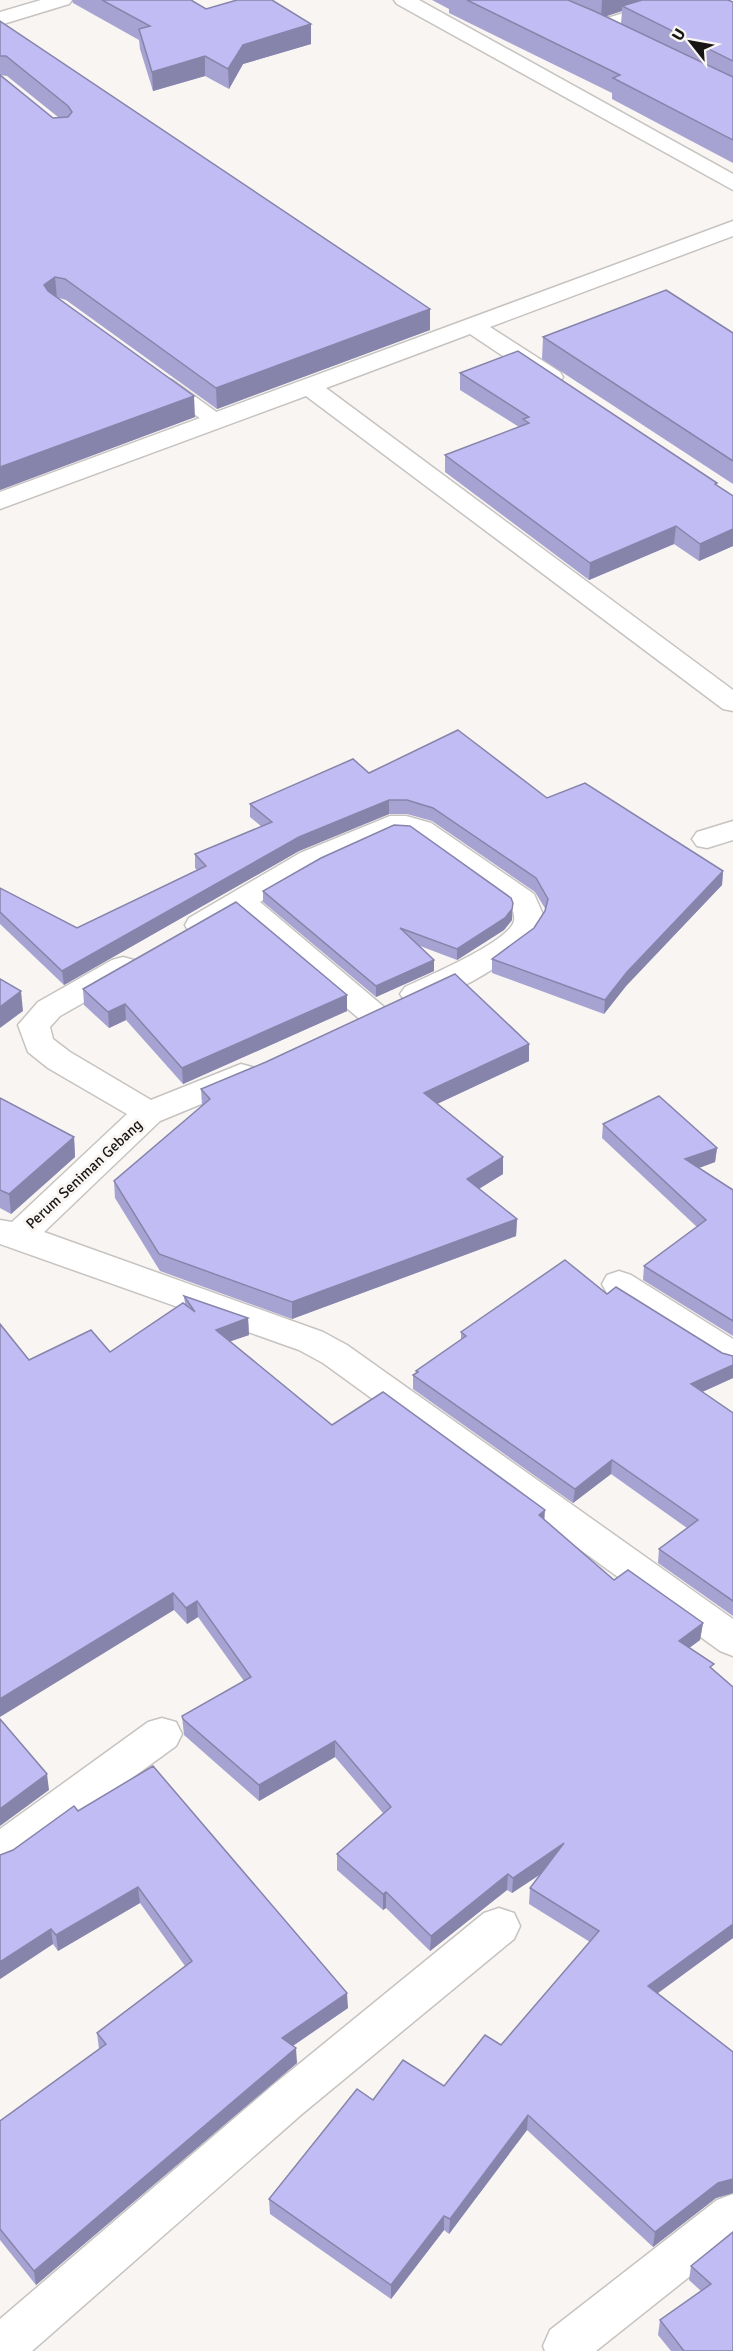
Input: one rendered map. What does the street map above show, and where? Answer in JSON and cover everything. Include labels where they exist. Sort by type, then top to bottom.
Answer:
[{"type":"street","points":[[0,19],[62,0]]},
{"type":"street","points":[[404,0],[733,183]]},
{"type":"street","points":[[0,501],[733,228]]},
{"type":"street","points":[[472,325],[569,389]]},
{"type":"street","points":[[307,385],[733,703]]},
{"type":"street","name":"Perum Seniman Gebang","points":[[149,1113],[59,1060],[39,1044],[34,1025],[49,1009],[241,902],[310,860],[390,825],[406,825],[421,829],[523,900],[530,914],[529,924],[509,944],[479,964],[341,1029]]},
{"type":"street","points":[[241,902],[374,1014]]},
{"type":"street","name":"Perum Seniman Gebang","points":[[10,1234],[149,1113],[266,1064]]},
{"type":"street","points":[[10,1234],[311,1341],[335,1354],[733,1640]]},
{"type":"street","points":[[619,1284],[733,1356]]},
{"type":"street","points":[[0,1852],[162,1734]]},
{"type":"street","points":[[0,2349],[287,2100],[499,1926]]},
{"type":"street","points":[[566,2346],[733,2215]]},
{"type":"lane","points":[[535,0],[621,36]]},
{"type":"lane","points":[[600,26],[625,17],[676,5]]},
{"type":"lane","points":[[150,373],[215,420]]},
{"type":"building","points":[[102,0],[191,0],[206,9],[237,0],[272,0],[311,24],[243,45],[228,69],[205,56],[152,72],[139,29],[150,26]]},
{"type":"building","points":[[467,0],[568,0],[733,77],[733,140],[613,78],[620,75]]},
{"type":"building","points":[[642,0],[728,0],[733,2],[733,61],[622,6]]},
{"type":"building","points":[[0,21],[430,309],[216,388],[65,279],[55,277],[44,285],[48,291],[194,396],[0,467],[0,75],[53,118],[68,117],[72,112],[68,106],[6,56],[0,56]]},
{"type":"building","points":[[666,290],[733,333],[733,461],[543,337]]},
{"type":"building","points":[[518,351],[717,483],[715,484],[733,496],[733,529],[700,544],[676,526],[590,563],[445,455],[529,423],[523,419],[529,417],[460,373]]},
{"type":"building","points":[[458,730],[547,798],[585,783],[723,871],[627,972],[605,1000],[492,959],[534,928],[545,911],[548,899],[536,878],[433,808],[407,800],[389,800],[299,837],[62,971],[0,912],[0,888],[77,928],[206,866],[195,854],[272,822],[250,804],[353,759],[369,773]]},
{"type":"building","points":[[394,825],[410,826],[511,898],[513,903],[512,909],[505,918],[457,949],[400,928],[434,960],[376,986],[263,891],[321,858]]},
{"type":"building","points":[[236,902],[347,995],[182,1068],[125,1004],[108,1012],[83,989]]},
{"type":"building","points":[[455,974],[529,1044],[424,1093],[503,1157],[467,1179],[517,1219],[292,1302],[159,1254],[114,1181],[210,1099],[201,1089],[266,1062]]},
{"type":"building","points":[[0,979],[21,991],[0,1007]]},
{"type":"building","points":[[659,1096],[717,1148],[685,1159],[733,1190],[733,1321],[644,1266],[706,1220],[603,1124]]},
{"type":"building","points":[[0,1098],[74,1137],[9,1194],[0,1190]]},
{"type":"building","points":[[565,1260],[607,1294],[616,1287],[722,1353],[733,1356],[733,1365],[691,1384],[733,1413],[733,1601],[659,1549],[698,1520],[612,1460],[575,1489],[413,1375],[466,1336],[461,1332]]},
{"type":"building","points":[[184,1296],[248,1318],[216,1330],[332,1425],[383,1392],[545,1510],[539,1515],[614,1580],[628,1570],[703,1623],[679,1641],[714,1664],[710,1667],[733,1687],[733,1924],[648,1986],[733,2052],[733,2179],[718,2183],[655,2232],[528,2115],[450,2219],[444,2216],[391,2285],[269,2199],[357,2089],[373,2100],[403,2060],[444,2086],[485,2035],[501,2045],[599,1931],[530,1888],[564,1843],[513,1878],[508,1874],[431,1936],[386,1892],[383,1894],[337,1854],[391,1807],[335,1741],[259,1785],[183,1719],[182,1716],[251,1677],[197,1601],[186,1608],[173,1593],[0,1699],[0,1324],[29,1360],[91,1330],[110,1352],[183,1303],[195,1312]]},
{"type":"building","points":[[0,1719],[47,1774],[0,1809]]},
{"type":"building","points":[[153,1766],[347,1993],[282,2038],[296,2048],[34,2271],[0,2229],[0,2121],[106,2044],[97,2033],[192,1961],[138,1887],[56,1935],[51,1929],[0,1962],[0,1855],[13,1850],[74,1806],[78,1811]]},
{"type":"building","points":[[733,2232],[733,2351],[684,2351],[660,2320],[711,2284],[691,2266]]}]
